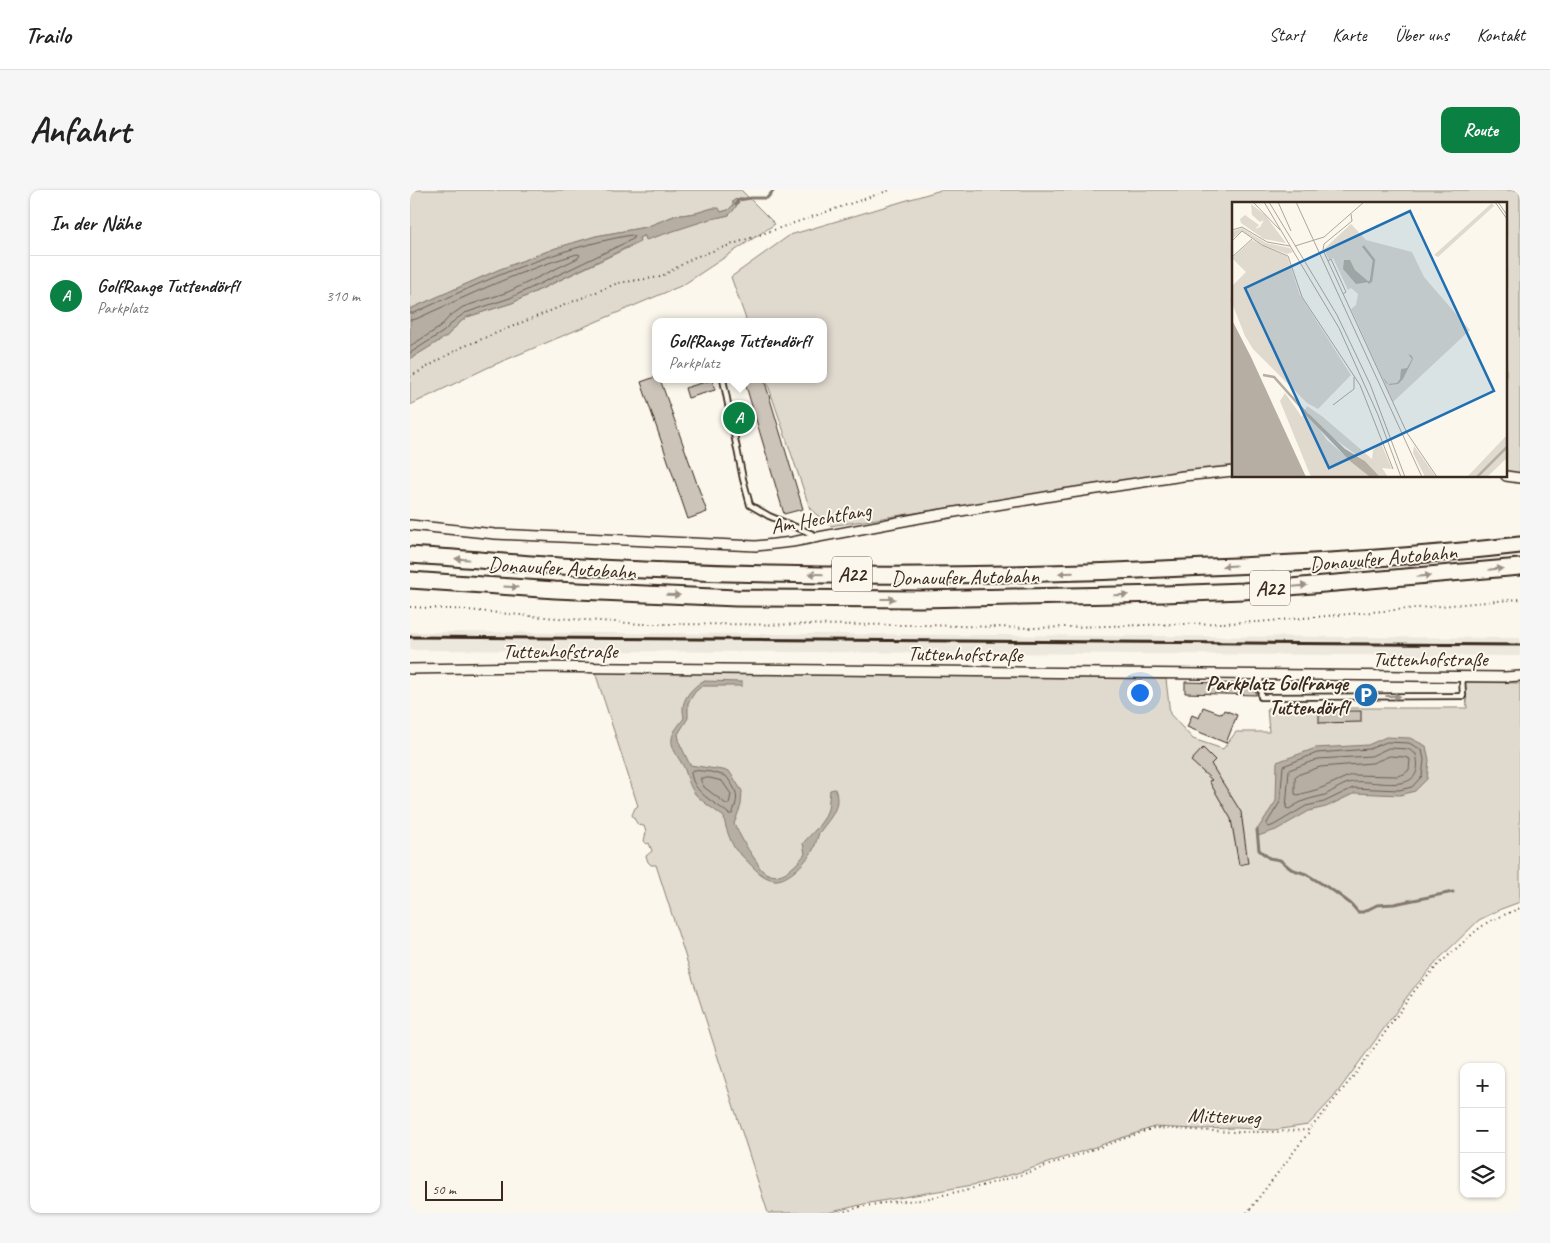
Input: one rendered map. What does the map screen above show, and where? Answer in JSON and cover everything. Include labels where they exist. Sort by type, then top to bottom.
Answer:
[{"type":"highway","name":"Donauufer Autobahn","points":[[410,555],[560,566],[729,573],[920,575],[1099,572],[1285,564],[1387,558],[1520,545]]},
{"type":"highway","name":"Donauufer Autobahn","points":[[410,580],[556,590],[736,598],[920,599],[1243,591],[1520,567]]},
{"type":"street","name":"Am Hechtfang","points":[[410,525],[496,534],[756,546],[792,542],[1057,495],[1183,476],[1232,471]]},
{"type":"street","name":"Tuttenhofstraße","points":[[410,669],[529,667],[1260,676],[1520,676]]},
{"type":"lane","points":[[724,383],[750,505],[769,516],[820,537]]},
{"type":"lane","points":[[1260,676],[1261,697],[1463,696],[1462,677]]},
{"type":"path","points":[[410,377],[460,348],[618,282],[660,277],[695,257],[890,190]]},
{"type":"path","points":[[410,608],[468,610],[642,624],[924,625],[1032,628],[1258,622],[1520,599]]},
{"type":"path","points":[[1247,1213],[1304,1139],[1311,1127],[1372,1053],[1415,990],[1438,965],[1477,930],[1488,922],[1520,908]]},
{"type":"path","name":"Mitterweg","points":[[840,1213],[879,1204],[921,1200],[1021,1175],[1154,1128],[1272,1132],[1308,1130],[1311,1127]]},
{"type":"shaded area","points":[[410,190],[741,190],[775,224],[683,285],[489,367],[410,405],[410,359],[447,336],[467,317],[512,303],[640,242],[639,238],[643,236],[646,239],[729,215],[738,200],[733,201],[733,205],[728,210],[721,212],[713,208],[674,216],[646,227],[596,236],[556,248],[498,270],[410,309]]},
{"type":"shaded area","points":[[941,190],[1520,190],[1520,474],[1508,473],[1508,202],[1232,202],[1232,466],[830,526],[810,509],[767,383],[827,383],[827,318],[746,318],[731,277],[790,235]]},
{"type":"shaded area","points":[[410,632],[1520,638],[1520,656],[410,650]]},
{"type":"shaded area","points":[[912,671],[932,672],[939,676],[1166,679],[1170,714],[1193,739],[1223,749],[1236,732],[1269,732],[1267,708],[1467,708],[1465,682],[1520,683],[1520,902],[1479,920],[1441,957],[1412,990],[1334,1097],[1308,1125],[1274,1130],[1154,1127],[1024,1171],[978,1184],[864,1204],[828,1213],[768,1213],[656,865],[651,865],[646,856],[652,851],[649,843],[647,844],[644,841],[646,832],[644,826],[638,825],[632,815],[638,806],[595,672],[909,676]]},
{"type":"water","points":[[736,199],[739,202],[729,215],[707,220],[646,240],[645,236],[643,236],[639,238],[640,241],[512,303],[467,317],[447,336],[410,359],[410,309],[498,270],[556,248],[596,236],[646,227],[674,216],[713,208],[719,208],[721,212],[728,210]]},
{"type":"water","points":[[703,681],[742,682],[742,686],[702,686],[695,692],[688,703],[688,718],[678,734],[680,744],[690,765],[729,771],[742,791],[741,805],[734,824],[760,868],[766,873],[778,875],[796,865],[805,854],[803,843],[825,817],[830,790],[835,789],[837,796],[836,808],[819,833],[811,853],[797,869],[780,880],[774,880],[762,875],[736,850],[725,825],[724,817],[696,795],[674,751],[672,738],[675,730],[684,718],[683,706],[686,697]]},
{"type":"water","points":[[1386,737],[1410,738],[1426,746],[1429,760],[1427,779],[1415,791],[1400,795],[1355,793],[1326,807],[1309,811],[1276,830],[1258,836],[1257,830],[1276,801],[1277,762],[1316,748],[1368,745]]},
{"type":"building","points":[[652,378],[652,383],[661,383],[707,512],[688,519],[641,382]]},
{"type":"building","points":[[702,383],[713,383],[715,390],[688,398],[685,388]]},
{"type":"building","points":[[745,383],[765,383],[803,509],[784,514]]},
{"type":"building","points":[[1185,682],[1256,684],[1256,695],[1185,693]]},
{"type":"building","points":[[1203,707],[1222,714],[1224,710],[1237,715],[1226,743],[1187,727],[1192,715],[1199,718]]},
{"type":"building","points":[[1319,711],[1361,711],[1361,722],[1319,723]]},
{"type":"building","points":[[1203,748],[1215,760],[1211,764],[1241,812],[1248,863],[1239,865],[1231,819],[1209,781],[1212,780],[1191,761]]},
{"type":"waterway","points":[[736,204],[738,200],[767,198],[774,190]]},
{"type":"waterway","points":[[1257,830],[1259,850],[1269,858],[1280,860],[1291,869],[1306,874],[1335,892],[1358,912],[1363,912],[1377,905],[1394,904],[1453,892]]},
{"type":"railway","points":[[410,637],[1520,645]]},
{"type":"place","name":"GolfRange Tuttendörfl","points":[[739,418]]},
{"type":"place","name":"Parkplatz Golfrange Tuttendörfl","points":[[1366,695]]}]
